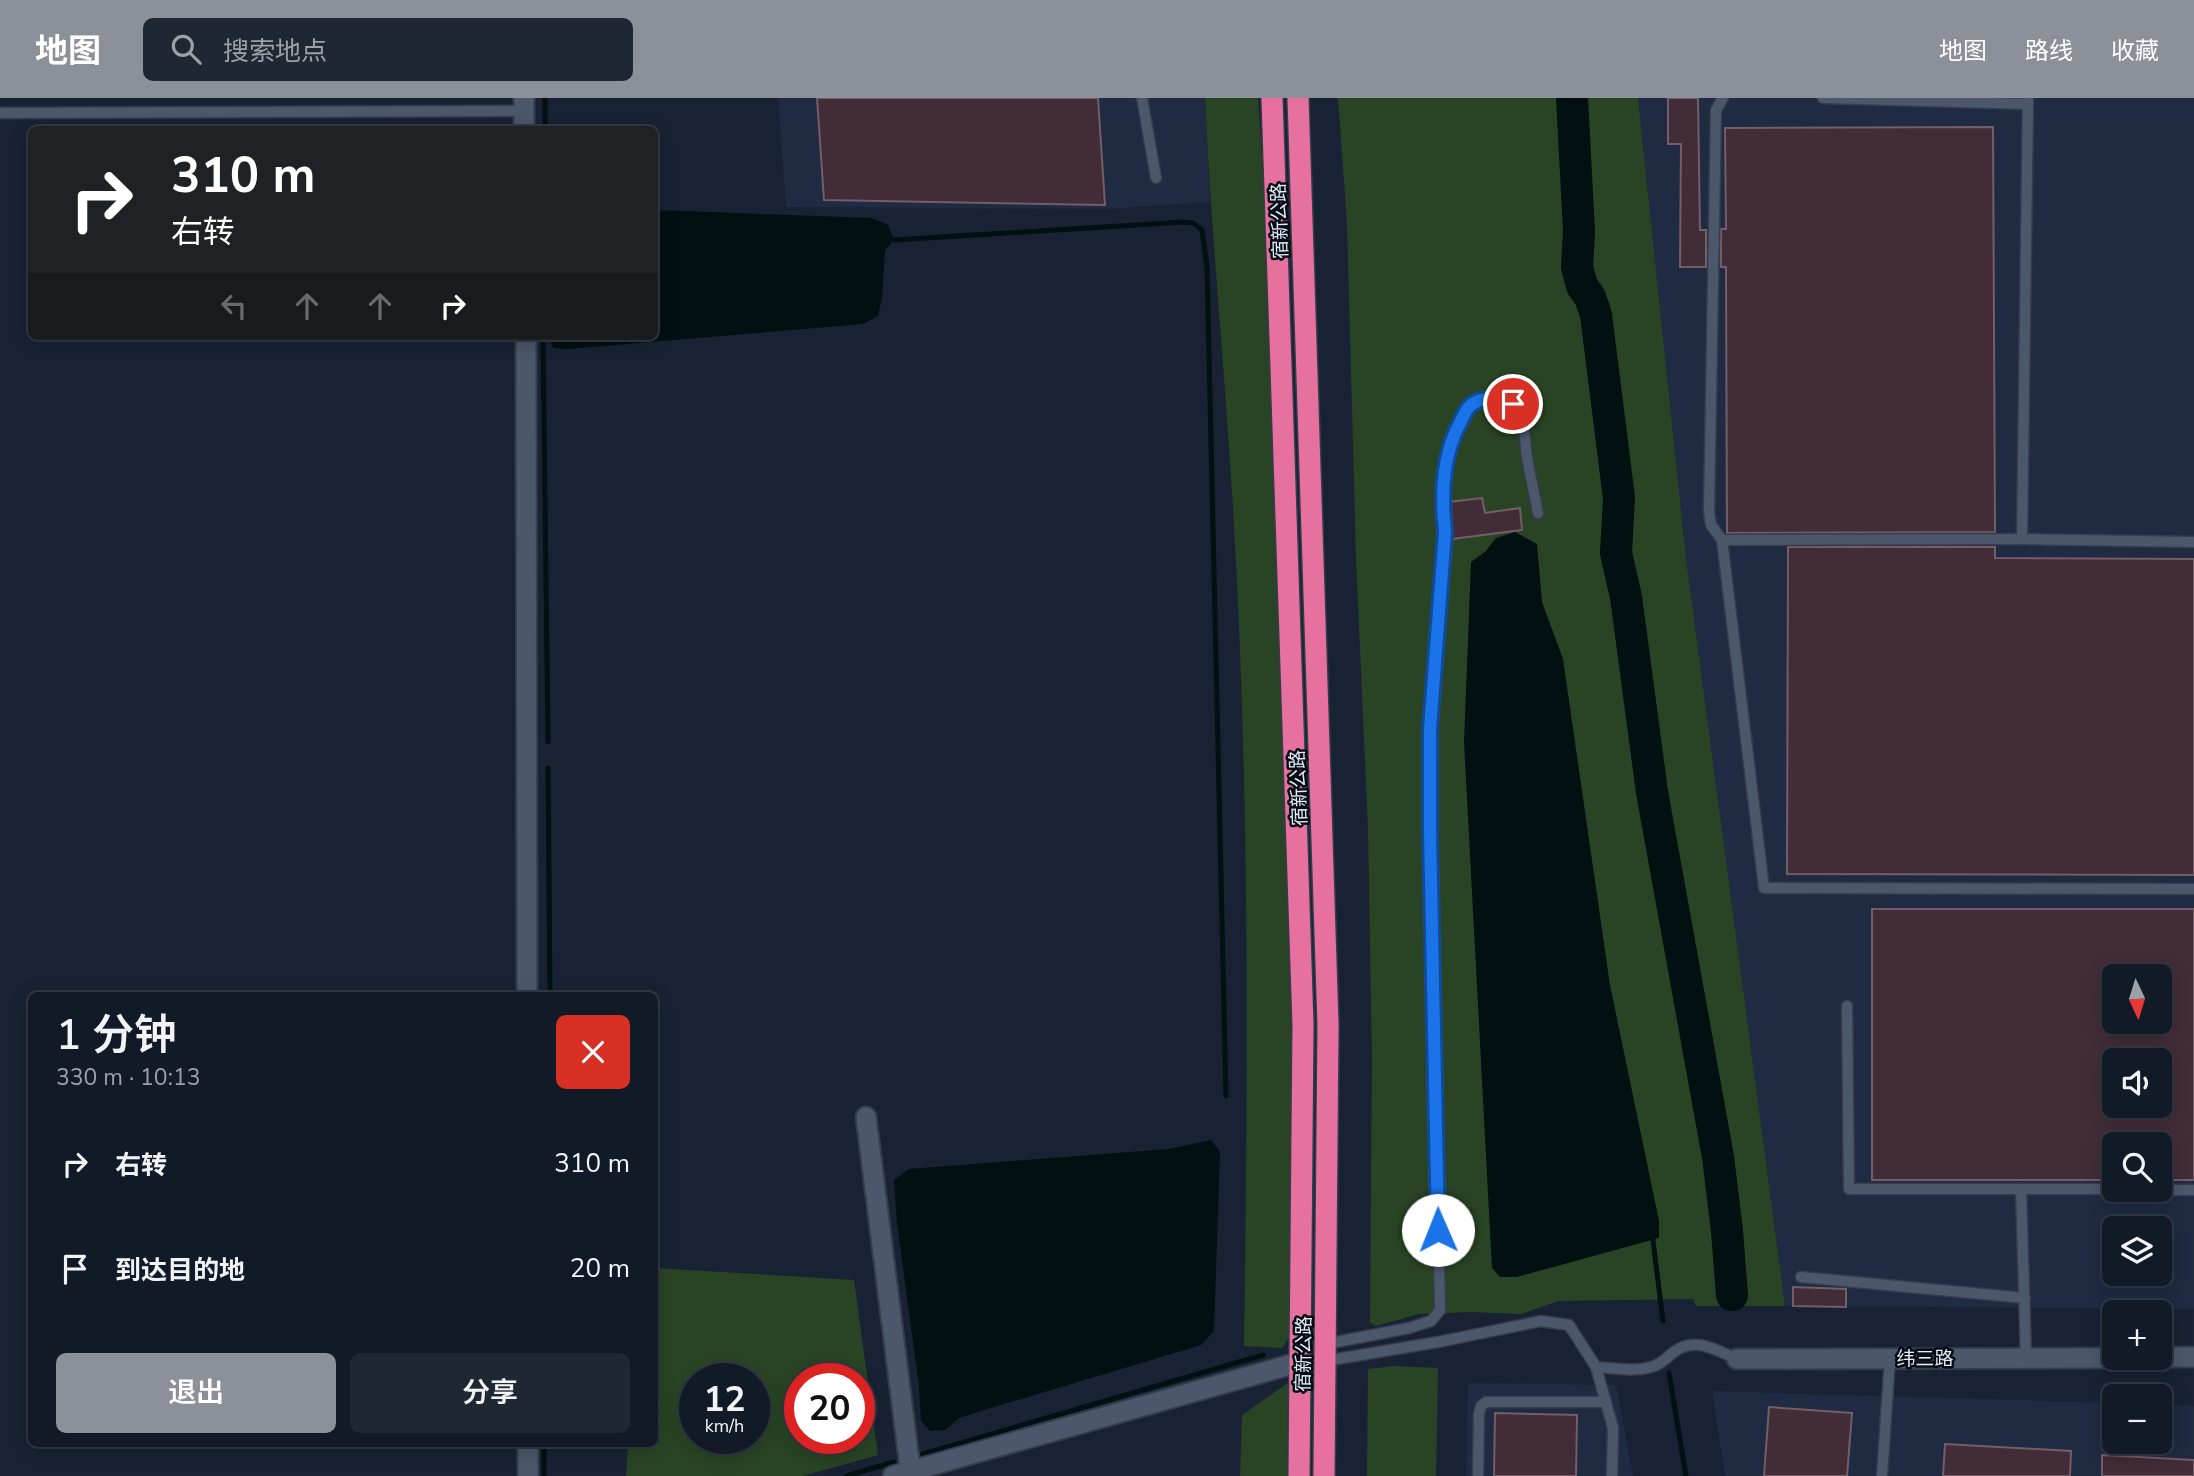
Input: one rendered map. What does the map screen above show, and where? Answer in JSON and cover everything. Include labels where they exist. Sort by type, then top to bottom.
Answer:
[{"type":"highway","name":"宿新公路","points":[[1272,98],[1303,1025],[1299,1476]]},
{"type":"highway","name":"宿新公路","points":[[1298,98],[1328,1025],[1324,1476]]},
{"type":"street","points":[[526,340],[527,992]]},
{"type":"street","points":[[866,1117],[905,1474],[1300,1362]]},
{"type":"street","points":[[2172,1357],[2194,1357]]},
{"type":"street","name":"纬三路","points":[[1737,1359],[2102,1358]]},
{"type":"street","points":[[527,1447],[528,1476]]},
{"type":"lane","points":[[1142,98],[1156,178]]},
{"type":"lane","points":[[1723,98],[1716,110],[1709,511],[1711,525],[1722,540],[1764,888],[2194,889]]},
{"type":"lane","points":[[1823,98],[2028,101],[2022,539]]},
{"type":"lane","points":[[0,113],[524,113]]},
{"type":"lane","points":[[1325,1353],[1431,1321],[1440,1310],[1430,729],[1445,532],[1441,499],[1442,479],[1455,431],[1470,405],[1497,398],[1513,404],[1518,411],[1523,419],[1527,458],[1538,513]]},
{"type":"lane","points":[[1722,540],[2022,539],[2194,542]]},
{"type":"lane","points":[[1847,1006],[1849,1189],[2102,1189]]},
{"type":"lane","points":[[2021,1189],[2026,1358]]},
{"type":"lane","points":[[2172,1189],[2194,1189]]},
{"type":"lane","points":[[1801,1277],[2025,1298]]},
{"type":"lane","points":[[1325,1353],[1438,1342],[1541,1321],[1569,1325],[1596,1367],[1606,1402],[1613,1428],[1612,1476]]},
{"type":"lane","points":[[1596,1367],[1648,1368],[1658,1365],[1685,1345],[1694,1344],[1737,1359]]},
{"type":"lane","points":[[1882,1476],[1890,1358]]},
{"type":"lane","points":[[1478,1476],[1479,1414],[1481,1406],[1486,1402],[1606,1402]]},
{"type":"shaded area","points":[[778,98],[1205,98],[1210,202],[1108,209],[786,207]]},
{"type":"shaded area","points":[[1638,98],[2194,98],[2194,1309],[2172,1309],[2172,1300],[2102,1300],[2102,1308],[1785,1306],[1686,558]]},
{"type":"shaded area","points":[[658,210],[872,218],[888,225],[894,240],[885,250],[878,316],[863,324],[568,349],[553,348],[550,340],[658,340]]},
{"type":"shaded area","points":[[1515,532],[1537,544],[1542,602],[1563,659],[1610,985],[1659,1221],[1659,1238],[1517,1277],[1500,1277],[1492,1268],[1464,742],[1471,562],[1486,551],[1496,538]]},
{"type":"shaded area","points":[[1211,1140],[1220,1152],[1214,1331],[1201,1345],[984,1410],[959,1418],[945,1430],[930,1431],[921,1421],[894,1180],[909,1169],[1169,1149]]},
{"type":"shaded area","points":[[1468,1383],[1616,1385],[1633,1476],[1466,1476]]},
{"type":"shaded area","points":[[1712,1391],[2102,1403],[2102,1454],[2172,1454],[2172,1405],[2194,1406],[2194,1476],[1725,1476]]},
{"type":"green space","points":[[1205,98],[1258,98],[1266,219],[1292,1028],[1290,1336],[1282,1348],[1244,1346],[1247,1026],[1242,706],[1232,493]]},
{"type":"green space","points":[[1338,98],[1638,98],[1686,558],[1785,1306],[1696,1306],[1693,1299],[1558,1301],[1521,1314],[1419,1314],[1376,1326],[1370,1322],[1372,1059],[1368,829],[1356,558],[1347,224]]},
{"type":"green space","points":[[658,1268],[854,1280],[865,1363],[784,1363],[784,1454],[875,1454],[875,1433],[878,1455],[803,1476],[626,1476],[628,1447],[658,1447]]},
{"type":"green space","points":[[1395,1366],[1438,1368],[1436,1476],[1367,1476],[1368,1369]]},
{"type":"green space","points":[[1288,1383],[1287,1476],[1240,1476],[1242,1415]]},
{"type":"building","points":[[817,98],[1098,98],[1105,205],[824,200]]},
{"type":"building","points":[[1668,98],[1698,98],[1700,230],[1706,230],[1706,267],[1680,267],[1681,144],[1668,144]]},
{"type":"building","points":[[1993,127],[1995,532],[1727,533],[1726,267],[1721,267],[1721,229],[1726,229],[1725,128]]},
{"type":"building","points":[[1482,498],[1485,513],[1520,508],[1522,530],[1452,539],[1449,502]]},
{"type":"building","points":[[1788,547],[1995,547],[1995,558],[2194,559],[2194,875],[1787,874]]},
{"type":"building","points":[[1872,909],[2194,909],[2194,1180],[2172,1180],[2172,1132],[2102,1132],[2102,1180],[1872,1180]]},
{"type":"building","points":[[1793,1287],[1846,1289],[1846,1307],[1793,1306]]},
{"type":"building","points":[[1769,1407],[1852,1413],[1847,1476],[1764,1476]]},
{"type":"building","points":[[1495,1413],[1577,1415],[1576,1476],[1494,1476]]},
{"type":"building","points":[[1945,1444],[2071,1451],[2070,1476],[1943,1476]]},
{"type":"building","points":[[2102,1455],[2194,1460],[2194,1476],[2102,1476]]},
{"type":"waterway","points":[[545,98],[545,126]]},
{"type":"waterway","points":[[1572,98],[1579,231],[1577,267],[1582,286],[1590,297],[1596,315],[1619,498],[1616,553],[1626,597],[1652,792],[1718,1157],[1732,1295]]},
{"type":"waterway","points":[[894,240],[1184,222],[1193,223],[1202,230],[1207,267],[1226,1096]]},
{"type":"waterway","points":[[543,340],[548,742]]},
{"type":"waterway","points":[[548,768],[550,992]]},
{"type":"waterway","points":[[1652,1233],[1663,1321]]},
{"type":"waterway","points":[[923,1454],[1263,1355]]},
{"type":"waterway","points":[[1669,1373],[1686,1476]]},
{"type":"waterway","points":[[544,1447],[544,1476]]},
{"type":"waterway","points":[[846,1476],[894,1462]]},
{"type":"route","points":[[1438,1230],[1430,729],[1445,532],[1441,499],[1442,479],[1455,431],[1470,405],[1497,398],[1513,404]]}]
